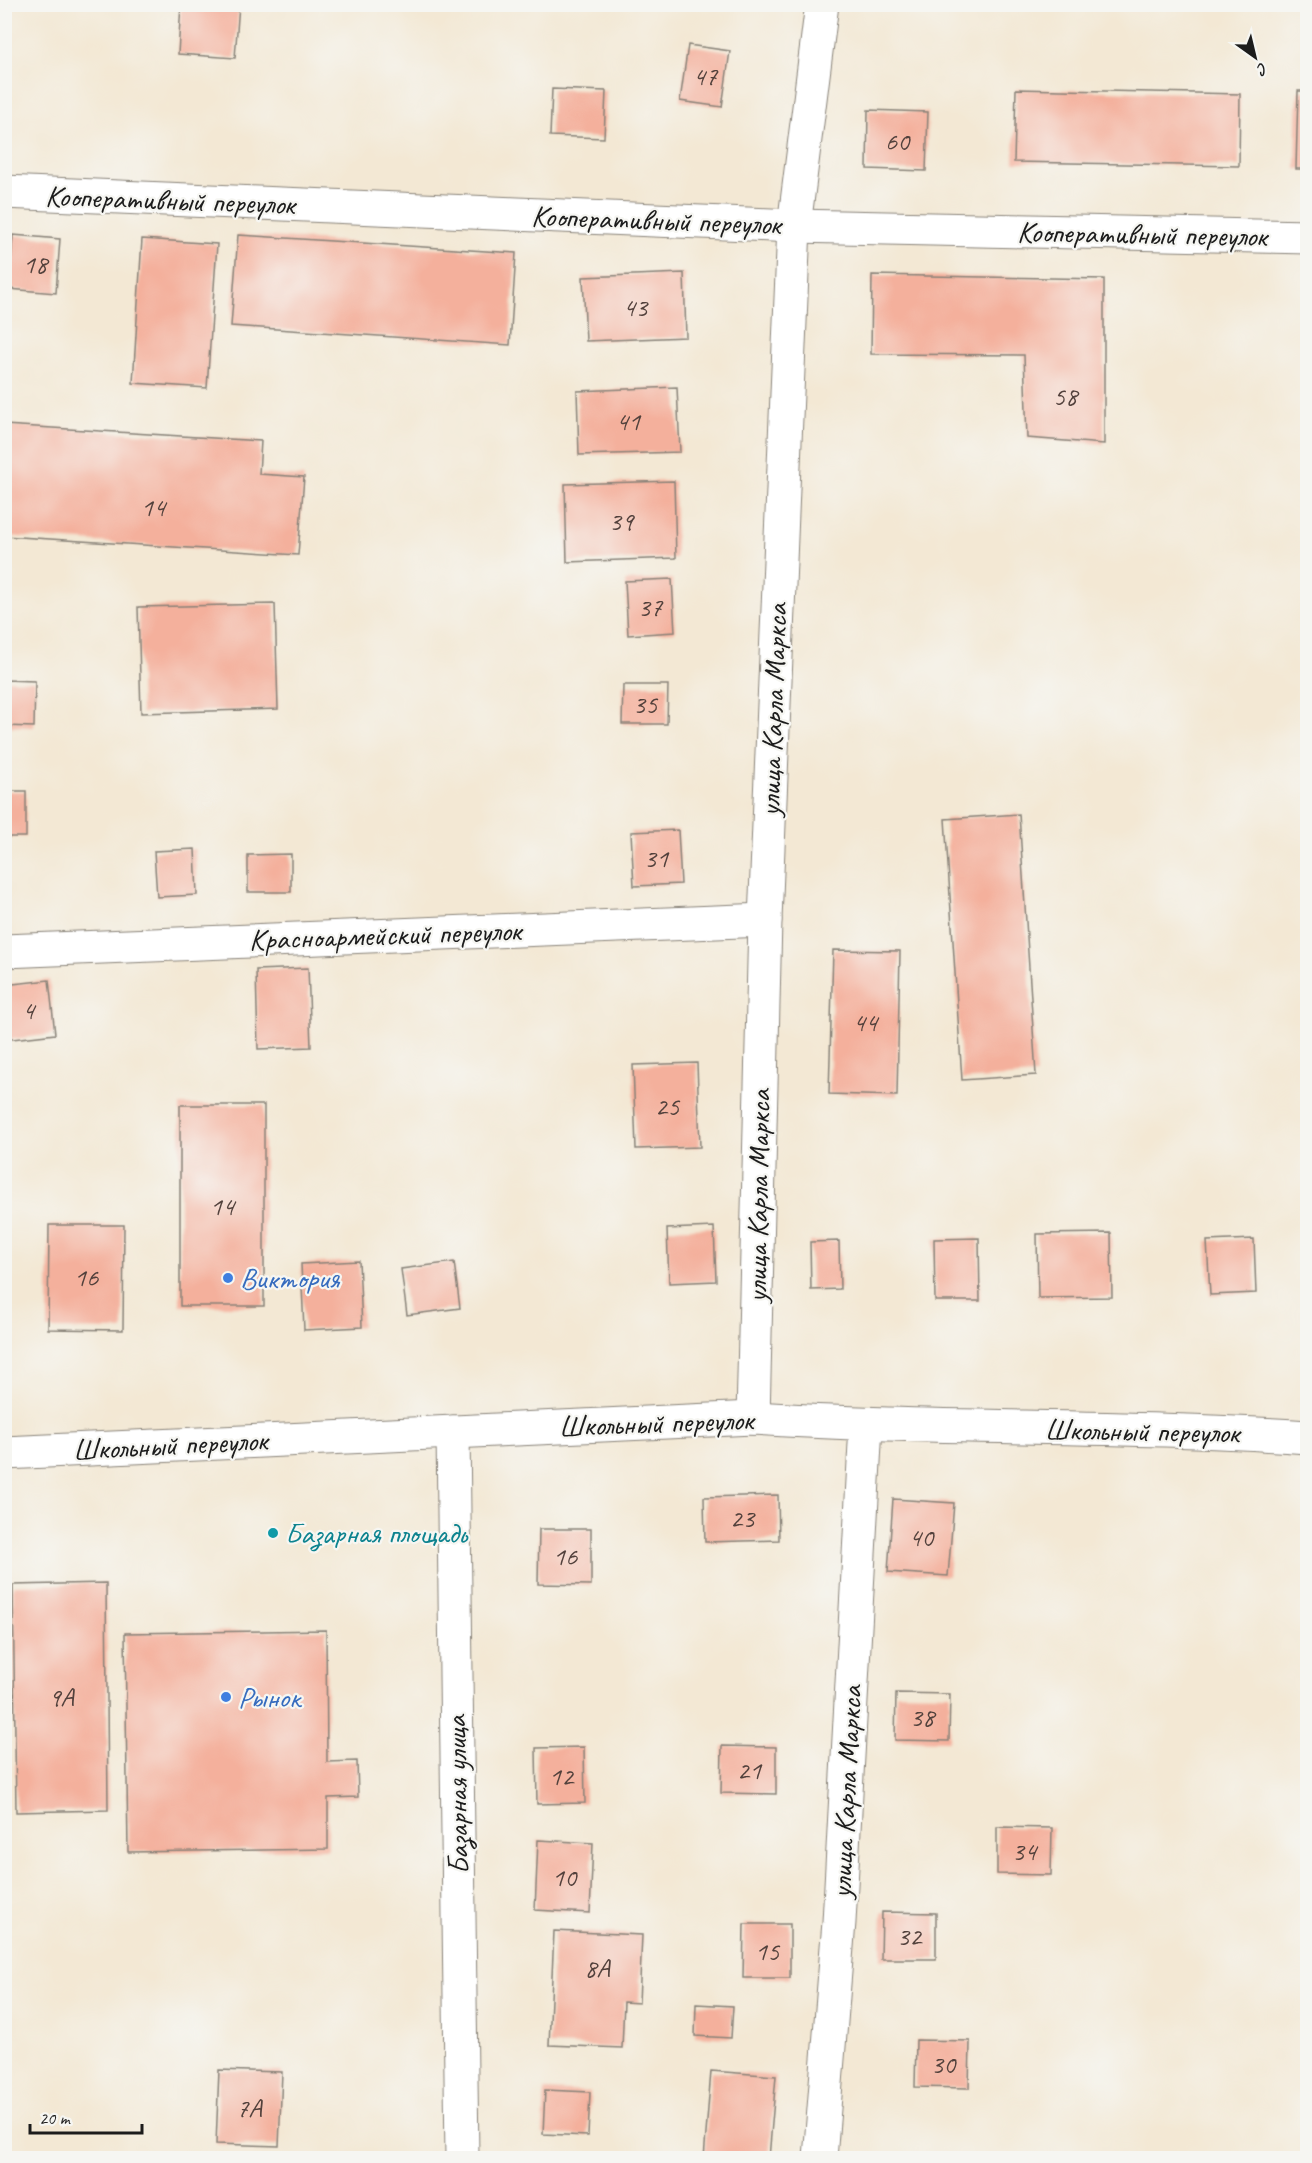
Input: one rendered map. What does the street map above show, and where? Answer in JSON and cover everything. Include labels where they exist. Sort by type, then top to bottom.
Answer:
[{"type":"street","name":"улица Карла Маркса","points":[[753,1418],[765,920],[794,226],[822,4]]},
{"type":"street","name":"Кооперативный переулок","points":[[4,192],[794,226],[1308,237]]},
{"type":"street","name":"Красноармейский переулок","points":[[4,951],[765,920]]},
{"type":"street","name":"Школьный переулок","points":[[4,1453],[753,1418],[866,1425],[1244,1432],[1308,1437]]},
{"type":"street","name":"улица Карла Маркса","points":[[820,2158],[840,1910],[866,1425]]},
{"type":"street","name":"Базарная улица","points":[[453,1432],[462,2158]]},
{"type":"building","points":[[181,4],[239,4],[235,58],[178,54]]},
{"type":"building","points":[[688,45],[730,51],[722,107],[680,101]]},
{"type":"building","points":[[552,89],[606,91],[604,138],[550,136]]},
{"type":"building","points":[[1016,89],[1240,94],[1239,166],[1014,162]]},
{"type":"building","points":[[1298,91],[1308,91],[1308,169],[1296,169]]},
{"type":"building","points":[[868,110],[928,112],[926,171],[867,169]]},
{"type":"building","points":[[13,235],[60,239],[56,293],[9,289]]},
{"type":"building","points":[[238,235],[516,253],[510,345],[231,326]]},
{"type":"building","points":[[142,239],[217,244],[207,388],[133,383]]},
{"type":"building","points":[[684,273],[686,337],[586,341],[583,277]]},
{"type":"building","points":[[872,275],[1104,279],[1104,444],[1027,438],[1024,355],[871,354]]},
{"type":"building","points":[[677,387],[680,452],[579,455],[577,391]]},
{"type":"building","points":[[4,425],[261,441],[259,474],[304,477],[298,555],[4,536]]},
{"type":"building","points":[[674,481],[676,558],[567,562],[565,484]]},
{"type":"building","points":[[672,579],[675,632],[628,635],[625,581]]},
{"type":"building","points":[[275,604],[278,709],[141,713],[138,607]]},
{"type":"building","points":[[4,680],[35,681],[34,727],[4,726]]},
{"type":"building","points":[[623,685],[668,685],[667,724],[622,724]]},
{"type":"building","points":[[4,791],[26,791],[26,837],[4,837]]},
{"type":"building","points":[[1019,814],[1036,1075],[962,1080],[945,819]]},
{"type":"building","points":[[678,830],[681,884],[634,886],[631,832]]},
{"type":"building","points":[[195,849],[197,895],[157,897],[154,851]]},
{"type":"building","points":[[291,854],[291,892],[248,892],[248,855]]},
{"type":"building","points":[[833,950],[900,951],[897,1096],[829,1094]]},
{"type":"building","points":[[308,968],[311,1047],[258,1049],[256,970]]},
{"type":"building","points":[[49,980],[55,1034],[4,1040],[4,985]]},
{"type":"building","points":[[697,1063],[700,1147],[636,1149],[633,1065]]},
{"type":"building","points":[[180,1105],[264,1105],[264,1306],[180,1306]]},
{"type":"building","points":[[49,1225],[124,1225],[123,1330],[48,1329]]},
{"type":"building","points":[[714,1227],[716,1281],[669,1283],[667,1229]]},
{"type":"building","points":[[1111,1233],[1112,1297],[1038,1298],[1037,1234]]},
{"type":"building","points":[[979,1238],[980,1301],[935,1301],[934,1239]]},
{"type":"building","points":[[1254,1239],[1256,1293],[1210,1295],[1207,1241]]},
{"type":"building","points":[[839,1241],[840,1289],[811,1290],[810,1242]]},
{"type":"building","points":[[359,1261],[362,1327],[304,1330],[301,1264]]},
{"type":"building","points":[[454,1262],[460,1308],[407,1315],[401,1269]]},
{"type":"building","points":[[778,1495],[779,1540],[705,1542],[704,1497]]},
{"type":"building","points":[[893,1499],[954,1503],[948,1576],[888,1572]]},
{"type":"building","points":[[539,1529],[591,1529],[591,1585],[538,1584]]},
{"type":"building","points":[[106,1583],[108,1810],[16,1812],[13,1585]]},
{"type":"building","name":"Рынок","points":[[326,1630],[327,1762],[357,1761],[358,1797],[328,1798],[328,1849],[128,1852],[125,1633]]},
{"type":"building","points":[[896,1693],[950,1694],[949,1741],[895,1740]]},
{"type":"building","points":[[722,1746],[776,1747],[776,1794],[721,1793]]},
{"type":"building","points":[[584,1747],[585,1803],[537,1804],[536,1748]]},
{"type":"building","points":[[997,1827],[1052,1828],[1051,1875],[997,1874]]},
{"type":"building","points":[[538,1840],[593,1843],[590,1913],[535,1910]]},
{"type":"building","points":[[882,1912],[936,1913],[936,1959],[881,1959]]},
{"type":"building","points":[[744,1924],[790,1924],[790,1978],[743,1978]]},
{"type":"building","points":[[554,1931],[642,1935],[639,2003],[624,2002],[622,2048],[549,2045]]},
{"type":"building","points":[[696,2004],[733,2006],[731,2038],[695,2036]]},
{"type":"building","points":[[916,2040],[970,2041],[969,2088],[915,2087]]},
{"type":"building","points":[[219,2070],[282,2072],[279,2146],[216,2144]]},
{"type":"building","points":[[711,2071],[776,2076],[769,2158],[704,2158]]},
{"type":"building","points":[[545,2090],[590,2092],[588,2136],[543,2134]]},
{"type":"place","name":"Виктория","points":[[228,1278]]},
{"type":"place","name":"Базарная площадь","points":[[273,1533]]},
{"type":"place","name":"Рынок","points":[[226,1697]]}]
